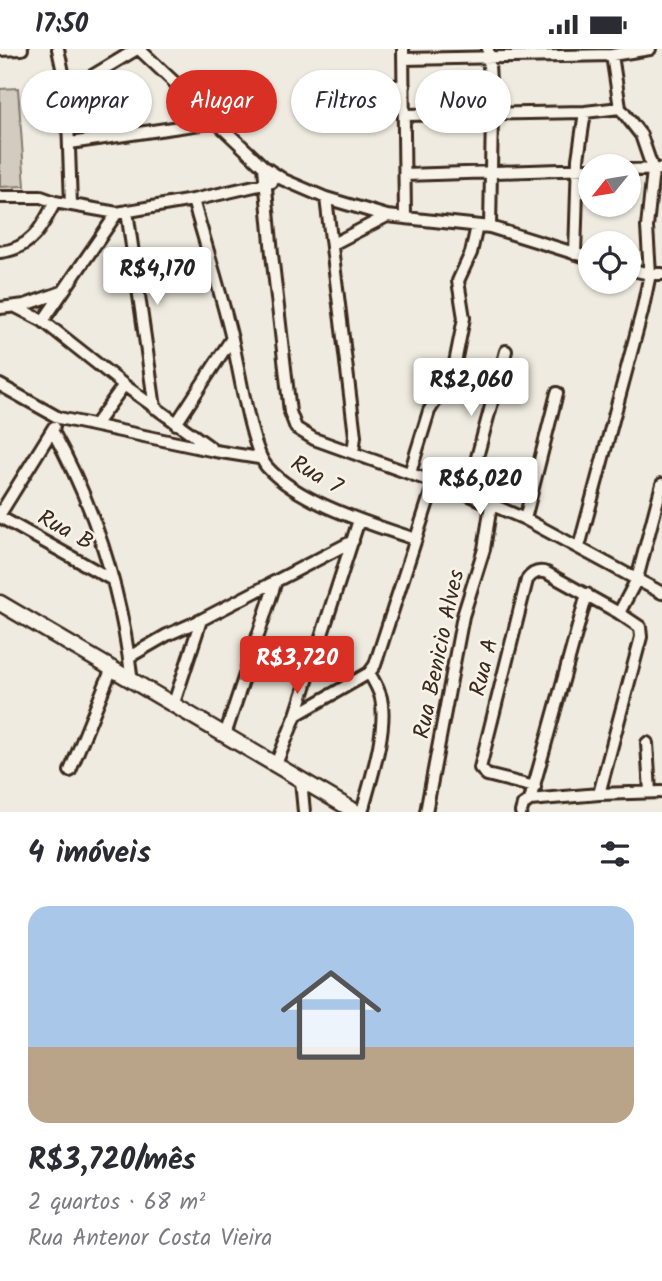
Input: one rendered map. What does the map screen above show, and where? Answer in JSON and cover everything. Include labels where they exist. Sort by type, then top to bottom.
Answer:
[{"type":"main road","points":[[0,603],[356,812]]},
{"type":"street","points":[[0,50],[22,49]]},
{"type":"street","points":[[58,49],[62,70]]},
{"type":"street","points":[[102,70],[138,49],[166,76]]},
{"type":"street","points":[[405,218],[403,54],[489,52],[612,55],[650,49]]},
{"type":"street","points":[[489,52],[490,70]]},
{"type":"street","points":[[579,548],[650,274],[647,226],[657,170],[641,135],[620,108],[612,55]]},
{"type":"street","points":[[511,114],[585,112],[620,108]]},
{"type":"street","points":[[584,154],[585,112]]},
{"type":"street","points":[[404,115],[415,115]]},
{"type":"street","points":[[70,143],[166,129]]},
{"type":"street","points":[[69,133],[71,205]]},
{"type":"street","points":[[226,133],[264,167],[284,180],[326,198],[387,216],[490,227],[578,255]]},
{"type":"street","points":[[490,227],[492,133]]},
{"type":"street","points":[[264,167],[290,412],[293,424],[302,434],[467,494],[525,519],[662,593]]},
{"type":"street","points":[[405,175],[578,169]]},
{"type":"street","points":[[0,197],[41,197],[71,205],[122,212],[284,180]]},
{"type":"street","points":[[326,198],[355,436],[353,453]]},
{"type":"street","points":[[0,386],[59,418],[215,451],[259,457],[232,338],[193,200]]},
{"type":"street","points":[[0,252],[30,241],[40,231],[55,202]]},
{"type":"street","points":[[43,321],[122,212]]},
{"type":"street","points":[[122,212],[155,408]]},
{"type":"street","points":[[333,244],[387,216]]},
{"type":"street","points":[[575,254],[579,217]]},
{"type":"street","points":[[410,473],[429,411],[453,373],[464,318],[458,281],[471,253],[477,226]]},
{"type":"street","points":[[641,272],[662,274]]},
{"type":"street","points":[[0,308],[16,307],[62,292]]},
{"type":"street","points":[[16,307],[43,321],[124,385],[215,451]]},
{"type":"street","points":[[176,424],[232,338]]},
{"type":"street","points":[[467,494],[506,351]]},
{"type":"street","points":[[95,425],[124,385]]},
{"type":"street","points":[[525,519],[557,393]]},
{"type":"street","points":[[0,515],[59,418]]},
{"type":"street","points":[[52,430],[90,507],[111,579],[132,682]]},
{"type":"street","name":"Rua 7","points":[[259,457],[277,478],[291,487],[359,520],[415,539]]},
{"type":"street","points":[[296,715],[369,673],[380,653],[434,483]]},
{"type":"street","points":[[619,613],[637,579],[662,484]]},
{"type":"street","name":"Rua Benicio Alves","points":[[426,812],[463,616],[484,549],[491,505]]},
{"type":"street","name":"Rua B","points":[[0,515],[111,579]]},
{"type":"street","points":[[276,764],[296,715],[359,520]]},
{"type":"street","points":[[129,657],[353,541]]},
{"type":"street","name":"Rua A","points":[[535,787],[487,775],[481,770],[480,764],[525,586],[530,576],[539,571],[587,594]]},
{"type":"street","points":[[225,735],[276,582]]},
{"type":"street","points":[[530,800],[587,594],[640,627],[641,637],[599,793]]},
{"type":"street","points":[[173,706],[201,620]]},
{"type":"street","points":[[70,771],[112,668]]},
{"type":"street","points":[[362,812],[378,752],[382,707],[379,692],[369,673]]},
{"type":"street","points":[[521,812],[523,805],[530,800],[599,793],[656,792],[647,743]]},
{"type":"street","points":[[301,780],[304,812]]},
{"type":"shaded area","points":[[18,88],[25,186],[0,187],[0,89]]}]
